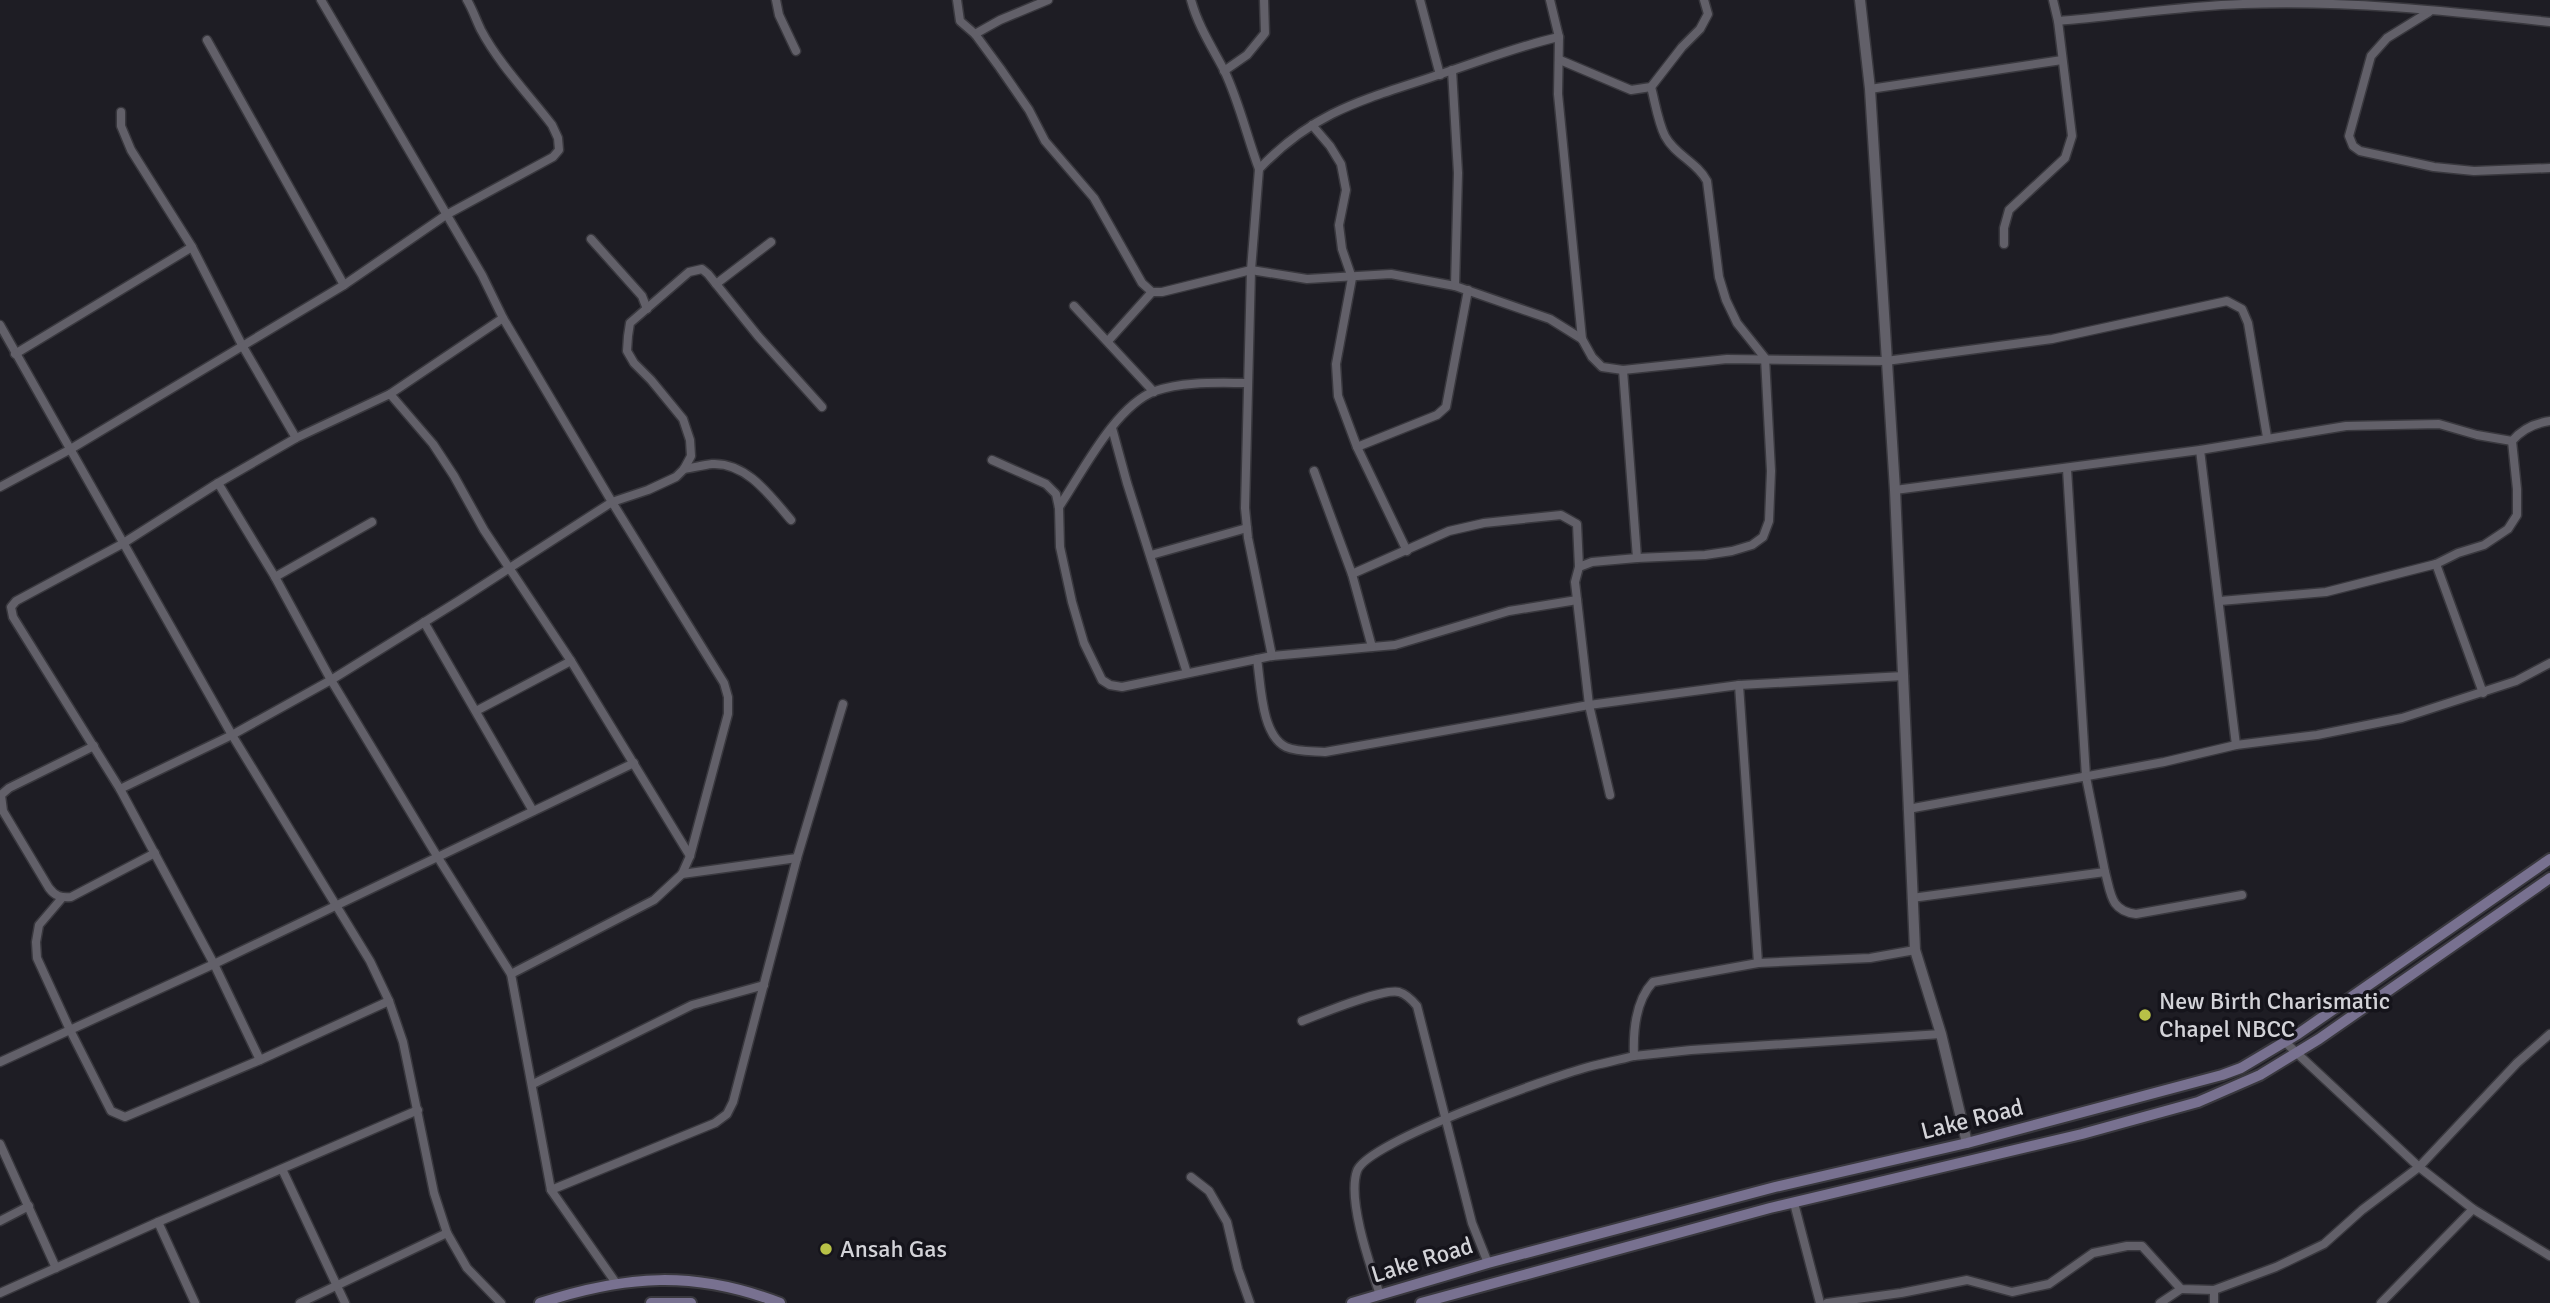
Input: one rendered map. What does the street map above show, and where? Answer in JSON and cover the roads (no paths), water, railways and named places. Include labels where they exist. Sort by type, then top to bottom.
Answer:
[{"type":"main road","name":"Lake Road","points":[[1352,1303],[1488,1262],[1775,1186],[1967,1143],[2222,1076],[2285,1042],[2550,859]]},
{"type":"main road","name":"Lake Road","points":[[1421,1303],[1794,1203],[1962,1160],[2082,1134],[2199,1102],[2260,1075],[2328,1033],[2550,878]]},
{"type":"main road","points":[[540,1303],[616,1283],[664,1278],[744,1291],[780,1303]]},
{"type":"main road","points":[[651,1303],[691,1303]]},
{"type":"street","points":[[321,0],[482,275],[503,318],[724,683],[728,697],[728,713],[690,856],[682,874],[654,900],[511,974]]},
{"type":"street","points":[[0,487],[69,450],[344,285],[446,215],[554,157],[559,150],[558,138],[552,125],[486,37],[467,0]]},
{"type":"street","points":[[776,0],[779,15],[796,51]]},
{"type":"street","points":[[957,0],[960,20],[975,34],[1029,110],[1045,141],[1094,198],[1142,283],[1152,292],[1162,292],[1251,270],[1307,279],[1391,274],[1468,290],[1550,319],[1582,339]]},
{"type":"street","points":[[975,34],[1000,20],[1048,0]]},
{"type":"street","points":[[1191,0],[1194,13],[1224,71],[1259,169],[1251,270],[1247,383],[1247,528],[1272,656]]},
{"type":"street","points":[[1224,71],[1247,55],[1265,33],[1264,0]]},
{"type":"street","points":[[1420,0],[1440,75]]},
{"type":"street","points":[[1550,0],[1559,37],[1558,93],[1562,149],[1582,339],[1592,357],[1602,367],[1623,370],[1727,359],[1765,358],[1886,361],[2052,339],[2227,301],[2242,309],[2248,323],[2267,437]]},
{"type":"street","points":[[1560,60],[1631,90],[1651,87],[1682,47],[1700,29],[1709,14],[1704,0]]},
{"type":"street","points":[[1860,0],[1870,89],[1895,490],[1915,950],[1941,1034],[1967,1143]]},
{"type":"street","points":[[2004,244],[2004,228],[2009,210],[2065,158],[2072,136],[2053,0]]},
{"type":"street","points":[[2058,21],[2241,2],[2315,2],[2550,22]]},
{"type":"street","points":[[2430,11],[2387,38],[2371,56],[2349,136],[2353,146],[2360,151],[2434,167],[2474,171],[2550,168]]},
{"type":"street","points":[[1259,169],[1298,132],[1365,98],[1440,75],[1516,47],[1559,37]]},
{"type":"street","points":[[207,40],[344,285]]},
{"type":"street","points":[[1870,89],[2062,60]]},
{"type":"street","points":[[1452,70],[1458,173],[1455,286]]},
{"type":"street","points":[[1579,567],[1592,562],[1732,551],[1752,545],[1763,537],[1769,521],[1772,471],[1765,358],[1737,323],[1726,300],[1719,277],[1707,181],[1700,169],[1678,153],[1665,136],[1651,87]]},
{"type":"street","points":[[121,112],[121,126],[131,150],[192,247],[242,345],[296,438]]},
{"type":"street","points":[[1311,125],[1330,146],[1341,164],[1346,190],[1339,225],[1342,249],[1352,278],[1336,364],[1338,396],[1357,447],[1407,551]]},
{"type":"street","points":[[591,239],[642,296],[647,309]]},
{"type":"street","points":[[716,284],[771,242]]},
{"type":"street","points":[[15,354],[192,247]]},
{"type":"street","points":[[684,469],[691,456],[690,440],[683,419],[627,351],[630,323],[695,269],[702,269],[716,284],[758,336],[822,407]]},
{"type":"street","points":[[1357,447],[1437,415],[1446,407],[1468,290]]},
{"type":"street","points":[[1108,341],[1152,292]]},
{"type":"street","points":[[1074,306],[1154,392]]},
{"type":"street","points":[[0,610],[11,607],[16,600],[122,544],[218,483],[296,438],[390,394],[503,318]]},
{"type":"street","points":[[0,325],[232,735],[370,961],[389,1001],[403,1042],[434,1194],[447,1233],[467,1268],[501,1303]]},
{"type":"street","points":[[1623,370],[1637,558]]},
{"type":"street","points":[[1059,508],[1112,428],[1136,403],[1154,392],[1205,383],[1247,383]]},
{"type":"street","points":[[390,394],[433,444],[509,568],[571,661],[690,856]]},
{"type":"street","points":[[2220,601],[2326,592],[2436,564],[2458,553],[2484,545],[2508,529],[2516,515],[2517,489],[2512,441],[2519,432],[2540,422],[2550,421]]},
{"type":"street","points":[[1895,490],[2067,469],[2346,426],[2439,424],[2512,441]]},
{"type":"street","points":[[1112,428],[1126,484],[1188,673]]},
{"type":"street","points":[[2200,450],[2236,745]]},
{"type":"street","points":[[992,460],[1046,484],[1056,494],[1060,547],[1072,602],[1084,643],[1102,680],[1110,685],[1122,687],[1272,656],[1372,648],[1424,638],[1509,611],[1577,600]]},
{"type":"street","points":[[120,789],[232,735],[331,680],[612,502],[662,484],[684,469],[713,464],[726,465],[740,471],[756,481],[792,520]]},
{"type":"street","points":[[2067,469],[2086,777],[2105,872],[2116,908],[2124,913],[2136,914],[2242,895]]},
{"type":"street","points":[[1314,471],[1352,573],[1372,648]]},
{"type":"street","points":[[218,483],[436,856],[511,974],[551,1190],[616,1283]]},
{"type":"street","points":[[1352,573],[1449,531],[1484,523],[1561,515],[1577,524],[1579,567],[1575,582],[1589,705],[1610,794]]},
{"type":"street","points":[[275,577],[372,522]]},
{"type":"street","points":[[1151,555],[1247,528]]},
{"type":"street","points":[[2436,564],[2483,694]]},
{"type":"street","points":[[11,607],[13,617],[120,789],[214,964],[260,1060]]},
{"type":"street","points":[[424,622],[533,811]]},
{"type":"street","points":[[1257,659],[1266,717],[1273,736],[1286,747],[1325,752],[1589,705],[1739,685],[1904,676]]},
{"type":"street","points":[[476,712],[571,661]]},
{"type":"street","points":[[1908,809],[2086,777],[2236,745],[2317,735],[2402,718],[2483,694],[2550,663]]},
{"type":"street","points":[[1739,685],[1758,963]]},
{"type":"street","points":[[551,1190],[715,1123],[727,1114],[733,1102],[797,858],[843,704]]},
{"type":"street","points":[[94,746],[9,788],[1,795],[3,811],[48,888],[62,898],[71,897],[155,853]]},
{"type":"street","points":[[0,1062],[214,964],[634,763]]},
{"type":"street","points":[[682,874],[797,858]]},
{"type":"street","points":[[1912,898],[2105,872]]},
{"type":"street","points":[[62,898],[39,925],[37,958],[69,1030],[111,1111],[119,1117],[125,1117],[260,1060],[389,1001]]},
{"type":"street","points":[[1634,1056],[1638,1013],[1644,992],[1653,982],[1758,963],[1870,958],[1915,950]]},
{"type":"street","points":[[533,1084],[692,1005],[764,985]]},
{"type":"street","points":[[1301,1021],[1380,993],[1398,991],[1409,997],[1417,1006],[1472,1223],[1488,1262]]},
{"type":"street","points":[[1380,1295],[1353,1196],[1357,1169],[1367,1157],[1376,1152],[1535,1084],[1634,1056],[1941,1034]]},
{"type":"street","points":[[2160,1303],[2181,1289],[2214,1290],[2276,1267],[2324,1244],[2362,1210],[2419,1167],[2517,1063],[2550,1034]]},
{"type":"street","points":[[2285,1042],[2419,1167],[2473,1209],[2550,1256]]},
{"type":"street","points":[[0,1293],[418,1110]]},
{"type":"street","points":[[0,1144],[56,1268]]},
{"type":"street","points":[[282,1169],[345,1303]]},
{"type":"street","points":[[1191,1177],[1209,1191],[1227,1222],[1238,1269],[1250,1303]]},
{"type":"street","points":[[1794,1203],[1820,1303]]},
{"type":"street","points":[[0,1220],[29,1206]]},
{"type":"street","points":[[2381,1303],[2473,1209]]},
{"type":"street","points":[[158,1222],[195,1303]]},
{"type":"street","points":[[300,1303],[447,1233]]},
{"type":"street","points":[[1827,1303],[1968,1280],[2011,1292],[2049,1284],[2094,1253],[2127,1246],[2142,1246],[2181,1289]]},
{"type":"street","points":[[2214,1290],[2214,1303]]},
{"type":"place","name":"New Birth Charismatic Chapel NBCC","points":[[2145,1015]]},
{"type":"place","name":"Ansah Gas","points":[[826,1249]]}]
